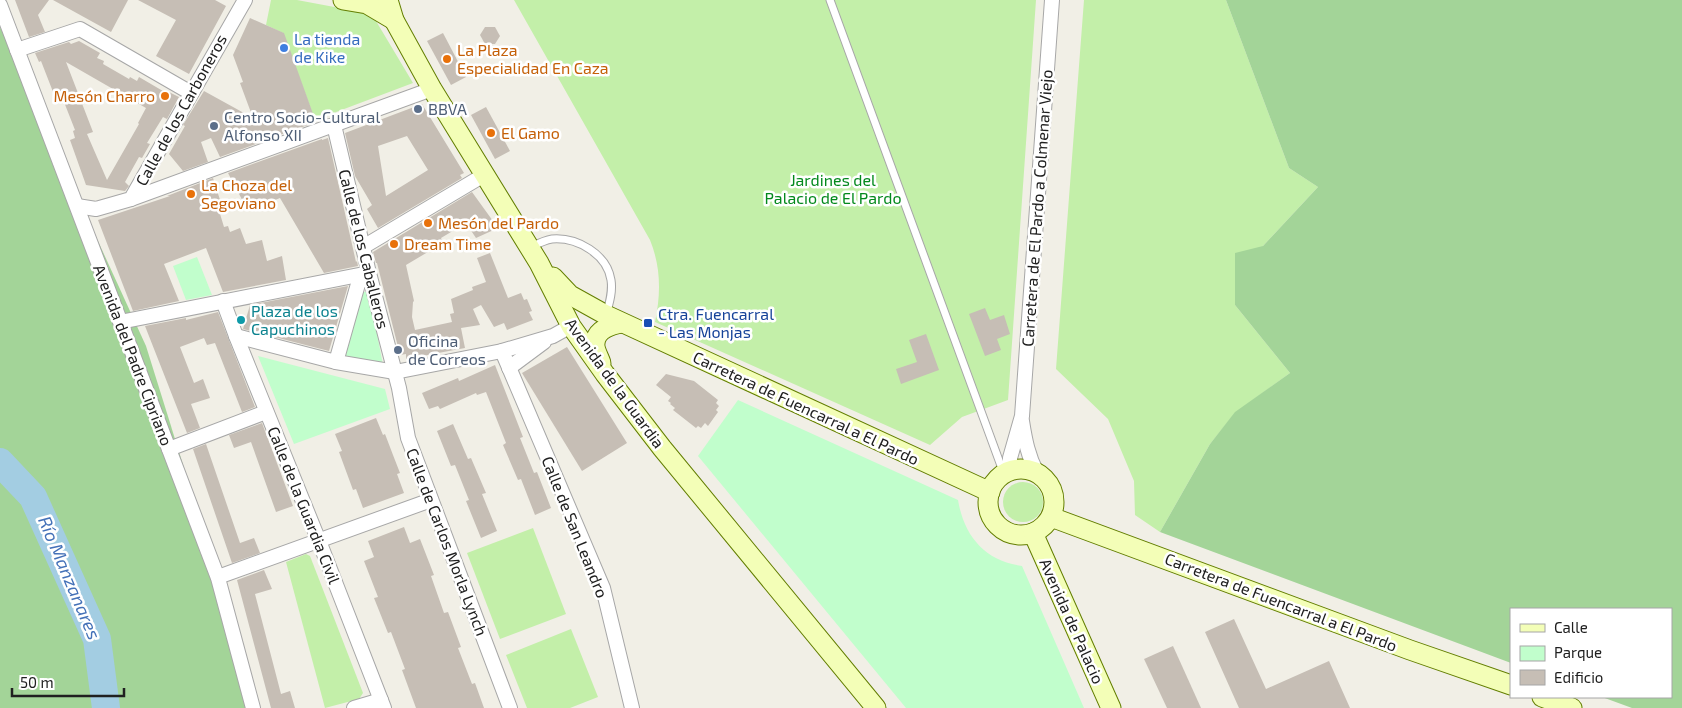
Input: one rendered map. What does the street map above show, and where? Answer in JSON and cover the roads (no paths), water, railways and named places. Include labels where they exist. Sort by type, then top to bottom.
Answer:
[{"type":"street","points":[[343,0],[367,4],[388,0]]},
{"type":"street","name":"Avenida de la Guardia","points":[[388,0],[394,20],[432,89],[534,255],[571,326],[668,456],[872,707]]},
{"type":"street","name":"Carretera de El Pardo a Colmenar Viejo","points":[[1022,416],[1052,0]]},
{"type":"street","name":"Calle de los Carboneros","points":[[77,206],[96,209],[131,199],[242,1]]},
{"type":"street","points":[[367,4],[394,20]]},
{"type":"street","name":"Avenida del Padre Cipriano","points":[[0,5],[218,578],[253,708]]},
{"type":"street","points":[[17,50],[80,29],[192,93]]},
{"type":"street","points":[[131,199],[432,89]]},
{"type":"street","name":"Calle de los Caballeros","points":[[334,125],[369,273],[395,372]]},
{"type":"street","points":[[363,248],[484,175]]},
{"type":"street","name":"Carretera de Fuencarral a El Pardo","points":[[534,255],[570,295],[614,319],[990,492]]},
{"type":"street","points":[[120,322],[369,273]]},
{"type":"street","points":[[336,362],[358,284],[369,273]]},
{"type":"street","points":[[570,295],[575,316],[571,326]]},
{"type":"street","name":"Calle de la Guardia Civil","points":[[223,302],[382,704]]},
{"type":"street","points":[[509,368],[553,336],[571,326],[614,319]]},
{"type":"street","points":[[605,374],[594,344],[602,330],[611,325],[614,319]]},
{"type":"street","points":[[236,336],[336,362],[395,372],[502,351],[553,336]]},
{"type":"street","name":"Calle de San Leandro","points":[[502,351],[603,588],[632,708]]},
{"type":"street","name":"Calle de Carlos Morla Lynch","points":[[395,372],[408,438],[510,708]]},
{"type":"street","points":[[169,449],[266,412]]},
{"type":"street","points":[[1007,472],[1027,470],[1037,473],[1045,479],[1053,492],[1055,504],[1051,517],[1044,527],[1033,533],[1012,534],[1000,528],[990,513],[988,505],[993,485],[1007,472],[1022,416]]},
{"type":"street","points":[[1022,416],[1025,441],[1037,473]]},
{"type":"street","points":[[218,578],[431,500]]},
{"type":"street","name":"Carretera de Fuencarral a El Pardo","points":[[1051,517],[1410,650],[1510,685]]},
{"type":"street","name":"Avenida de Palacio","points":[[1033,533],[1111,708]]},
{"type":"street","points":[[1545,698],[1572,708]]},
{"type":"street","points":[[354,708],[382,704]]},
{"type":"lane","points":[[830,0],[1007,472]]},
{"type":"lane","points":[[534,255],[552,239],[578,242],[597,254],[611,280],[614,319]]},
{"type":"waterway","name":"Río Manzanares","points":[[0,462],[33,497],[97,639],[106,708]]},
{"type":"place","name":"La tienda de Kike","points":[[284,48]]},
{"type":"place","name":"La Plaza Especialidad En Caza","points":[[447,59]]},
{"type":"place","name":"Mesón Charro","points":[[165,96]]},
{"type":"place","name":"BBVA","points":[[418,109]]},
{"type":"place","name":"Centro Socio-Cultural Alfonso XII","points":[[214,126]]},
{"type":"place","name":"El Gamo","points":[[491,133]]},
{"type":"place","name":"La Choza del Segoviano","points":[[191,194]]},
{"type":"place","name":"Mesón del Pardo","points":[[428,223]]},
{"type":"place","name":"Dream Time","points":[[394,244]]},
{"type":"place","name":"Plaza de los Capuchinos","points":[[241,320]]},
{"type":"place","name":"Ctra. Fuencarral - Las Monjas","points":[[648,323]]},
{"type":"place","name":"Oficina de Correos","points":[[398,350]]},
{"type":"park label","name":"Jardines del Palacio de El Pardo","points":[[833,189]]}]
